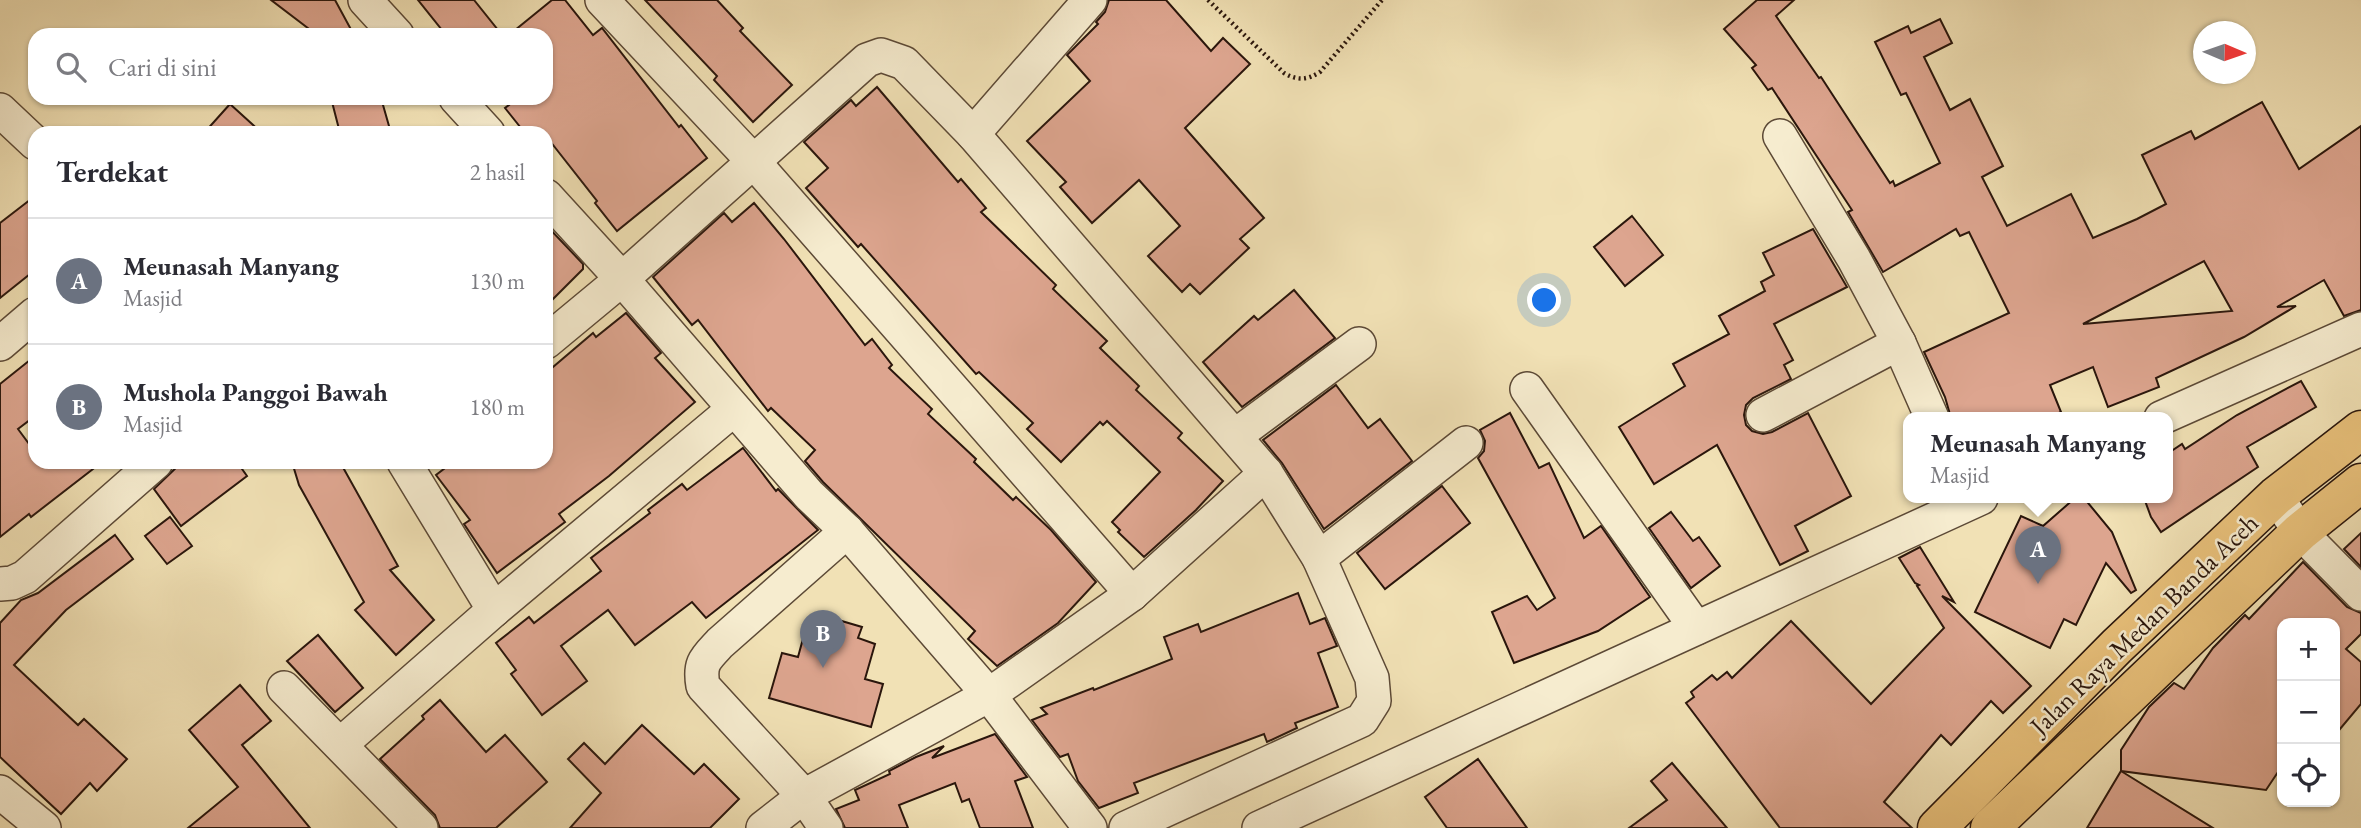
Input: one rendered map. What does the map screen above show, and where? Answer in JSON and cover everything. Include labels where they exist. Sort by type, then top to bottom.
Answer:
[{"type":"highway","name":"Jalan Raya Medan Banda Aceh","points":[[1937,828],[2086,677],[2276,496],[2361,430]]},
{"type":"highway","name":"Jalan Raya Medan Banda Aceh","points":[[1990,828],[2300,532],[2361,483]]},
{"type":"highway","points":[[2086,677],[2119,704]]},
{"type":"street","points":[[365,0],[391,28]]},
{"type":"street","points":[[602,0],[753,161],[1132,594]]},
{"type":"street","points":[[973,134],[1090,0]]},
{"type":"street","points":[[553,336],[622,279],[867,60],[881,55],[904,63],[973,134],[1266,473],[1319,558],[1372,678],[1374,701],[1362,720],[1126,828]]},
{"type":"street","points":[[462,105],[482,126]]},
{"type":"street","points":[[0,110],[28,136]]},
{"type":"street","points":[[1780,136],[1854,259],[1899,343],[1929,412]]},
{"type":"street","points":[[553,204],[809,495],[847,531],[989,695],[1090,828]]},
{"type":"street","points":[[0,344],[28,320]]},
{"type":"street","points":[[2173,413],[2361,329]]},
{"type":"street","points":[[1763,415],[1899,343]]},
{"type":"street","points":[[1235,436],[1359,344]]},
{"type":"street","points":[[1527,389],[1696,628]]},
{"type":"street","points":[[341,744],[494,610],[734,409]]},
{"type":"street","points":[[1319,558],[1466,443]]},
{"type":"street","points":[[0,584],[12,583],[25,577],[148,469]]},
{"type":"street","points":[[410,469],[494,610]]},
{"type":"street","points":[[763,828],[804,796],[989,695],[1132,594],[1266,473]]},
{"type":"street","points":[[2276,496],[2300,532],[2361,594]]},
{"type":"street","points":[[1259,828],[1967,503]]},
{"type":"street","points":[[826,828],[804,796],[703,686],[700,671],[705,659],[720,643],[847,531]]},
{"type":"street","points":[[284,688],[421,828]]},
{"type":"street","points":[[0,792],[44,828]]},
{"type":"path","points":[[1208,0],[1284,73],[1299,79],[1311,78],[1320,72],[1382,0]]},
{"type":"building","points":[[271,0],[335,0],[350,28],[308,28]]},
{"type":"building","points":[[418,0],[474,0],[496,28],[440,28]]},
{"type":"building","points":[[552,0],[565,0],[593,35],[602,28],[679,127],[681,125],[707,158],[617,231],[553,145],[553,126],[519,126],[505,108],[509,105],[553,105],[553,28],[518,28]]},
{"type":"building","points":[[645,0],[717,0],[743,28],[740,31],[792,85],[753,122],[714,80],[717,76]]},
{"type":"building","points":[[1109,0],[1166,0],[1211,51],[1223,38],[1250,64],[1185,128],[1264,218],[1240,239],[1249,248],[1200,294],[1190,284],[1182,292],[1148,256],[1180,226],[1139,180],[1092,223],[1060,187],[1066,182],[1027,141],[1090,81],[1067,55],[1098,24],[1096,22],[1105,12]]},
{"type":"building","points":[[1757,0],[1794,0],[1776,16],[1819,78],[1821,77],[1890,183],[1893,181],[1895,186],[1940,163],[1906,93],[1901,95],[1875,42],[1908,26],[1911,33],[1940,19],[1952,43],[1924,57],[1950,110],[1970,99],[2003,166],[1982,177],[2007,226],[2071,194],[2093,238],[2166,204],[2142,155],[2191,131],[2195,139],[2262,102],[2299,169],[2361,126],[2361,310],[2344,316],[2324,280],[2277,307],[2296,306],[2244,337],[2156,378],[2159,387],[2108,407],[2093,367],[2050,385],[2061,412],[1949,412],[1924,352],[2009,313],[1969,232],[1960,236],[1956,229],[1883,272],[1848,212],[1852,210],[1772,88],[1768,90],[1752,68],[1756,65],[1724,29]],"holes":[[[2204,261],[2232,311],[2083,324]]]},
{"type":"building","points":[[877,87],[958,182],[961,179],[986,208],[981,212],[1056,285],[1053,289],[1107,341],[1100,348],[1139,386],[1136,390],[1182,433],[1178,438],[1223,481],[1196,510],[1144,557],[1118,532],[1120,530],[1112,522],[1160,472],[1107,421],[1103,425],[1100,422],[1061,462],[1027,429],[1033,423],[979,372],[976,374],[861,244],[858,247],[806,188],[828,168],[804,142],[851,100],[856,106]]},
{"type":"building","points":[[231,105],[254,126],[210,126]]},
{"type":"building","points":[[333,105],[383,105],[389,126],[338,126]]},
{"type":"building","points":[[28,201],[28,276],[0,298],[0,223]]},
{"type":"building","points":[[754,203],[865,345],[872,339],[892,365],[889,368],[932,409],[928,414],[976,459],[974,462],[1013,500],[1016,497],[1051,530],[1096,582],[1058,623],[997,666],[968,639],[975,631],[823,482],[805,461],[815,450],[771,408],[768,411],[698,320],[692,325],[653,277],[724,213],[732,222]]},
{"type":"building","points":[[1632,216],[1663,255],[1625,286],[1594,247]]},
{"type":"building","points":[[1813,229],[1847,287],[1774,324],[1793,360],[1784,365],[1791,379],[1753,398],[1746,405],[1744,415],[1746,425],[1752,431],[1763,434],[1808,413],[1851,496],[1795,526],[1808,551],[1780,565],[1717,445],[1654,484],[1619,427],[1685,386],[1673,364],[1729,334],[1719,316],[1765,291],[1761,282],[1774,275],[1763,253]]},
{"type":"building","points":[[553,232],[583,264],[583,269],[553,299]]},
{"type":"building","points":[[1294,290],[1335,338],[1242,407],[1203,362],[1254,316],[1258,320]]},
{"type":"building","points":[[626,313],[661,353],[655,358],[695,402],[609,476],[559,514],[565,522],[497,573],[464,524],[470,520],[436,475],[444,469],[553,469],[553,367],[593,333],[596,337]]},
{"type":"building","points":[[28,362],[28,421],[18,429],[28,443],[28,469],[93,469],[31,517],[29,514],[0,537],[0,384]]},
{"type":"building","points":[[2301,381],[2316,407],[2247,447],[2258,467],[2161,532],[2146,503],[2173,503],[2173,450],[2182,444],[2185,449],[2237,415]]},
{"type":"building","points":[[1336,385],[1368,428],[1380,419],[1412,461],[1324,529],[1282,463],[1263,440]]},
{"type":"building","points":[[1510,413],[1539,468],[1549,463],[1584,538],[1601,526],[1650,597],[1598,631],[1514,663],[1492,612],[1527,596],[1537,610],[1555,598],[1478,458],[1484,451],[1485,441],[1480,430]]},
{"type":"building","points":[[743,448],[776,491],[778,489],[818,530],[706,618],[692,602],[635,645],[608,610],[561,646],[587,681],[542,715],[511,674],[516,670],[496,643],[529,617],[534,623],[601,571],[591,558],[650,513],[648,510],[682,484],[687,490]]},
{"type":"building","points":[[175,469],[242,469],[247,476],[181,526],[154,489]]},
{"type":"building","points":[[294,469],[344,469],[398,566],[390,570],[434,620],[396,655],[355,610],[364,602],[299,485]]},
{"type":"building","points":[[1442,486],[1470,523],[1385,589],[1357,553]]},
{"type":"building","points":[[2069,503],[2088,503],[2112,532],[2136,590],[2131,593],[2106,563],[2076,625],[2064,619],[2050,648],[1975,612],[2021,516],[2043,526]]},
{"type":"building","points":[[1671,512],[1693,541],[1699,537],[1720,566],[1691,588],[1649,528]]},
{"type":"building","points":[[170,517],[192,546],[167,564],[145,536]]},
{"type":"building","points":[[2361,533],[2361,567],[2344,549]]},
{"type":"building","points":[[115,535],[133,559],[66,610],[14,665],[78,725],[84,719],[127,759],[97,791],[90,783],[61,814],[0,757],[0,623],[21,600],[38,593]]},
{"type":"building","points":[[1920,547],[1954,602],[1942,596],[2031,686],[2003,713],[1991,701],[1951,745],[1941,735],[1884,802],[1912,828],[1780,828],[1686,703],[1694,697],[1691,692],[1712,675],[1717,680],[1727,672],[1732,678],[1791,621],[1871,704],[1944,628],[1917,586],[1919,585],[1899,558]]},
{"type":"building","points":[[2303,562],[2347,607],[2361,613],[2361,634],[2346,649],[2361,662],[2361,704],[2340,729],[2340,618],[2277,618],[2277,774],[2266,790],[2121,771],[2121,750],[2149,707],[2174,683],[2184,689],[2213,648],[2245,615],[2249,619]]},
{"type":"building","points":[[1298,593],[1310,624],[1325,618],[1337,646],[1318,653],[1338,707],[1295,723],[1297,728],[1267,742],[1264,734],[1134,783],[1138,793],[1099,808],[1078,781],[1068,754],[1060,757],[1032,720],[1047,714],[1041,708],[1172,659],[1164,637],[1198,624],[1201,632]]},
{"type":"building","points":[[828,617],[862,627],[858,638],[875,644],[865,679],[883,684],[871,727],[769,698],[782,653],[798,657],[807,624],[824,629]]},
{"type":"building","points":[[318,635],[363,688],[335,712],[287,661]]},
{"type":"building","points":[[240,685],[271,721],[242,745],[310,828],[188,828],[238,787],[189,730]]},
{"type":"building","points":[[440,700],[486,752],[505,735],[547,782],[496,828],[440,828],[435,815],[380,759],[424,719],[422,716]]},
{"type":"building","points":[[642,725],[694,774],[704,764],[739,799],[710,828],[570,828],[601,793],[568,759],[584,743],[605,764]]},
{"type":"building","points":[[995,734],[1027,777],[1015,781],[1033,828],[980,828],[969,799],[962,802],[955,783],[899,805],[908,828],[845,828],[836,809],[859,800],[855,790],[890,774],[889,771],[916,757],[944,746],[932,758]]},
{"type":"building","points":[[1478,759],[1527,828],[1447,828],[1425,797]]},
{"type":"building","points":[[1672,763],[1727,828],[1629,828],[1667,800],[1651,781]]},
{"type":"building","points":[[2121,771],[2213,828],[2087,828]]},
{"type":"place","name":"Meunasah Manyang","points":[[2038,584]]},
{"type":"place","name":"Mushola Panggoi Bawah","points":[[823,668]]}]
